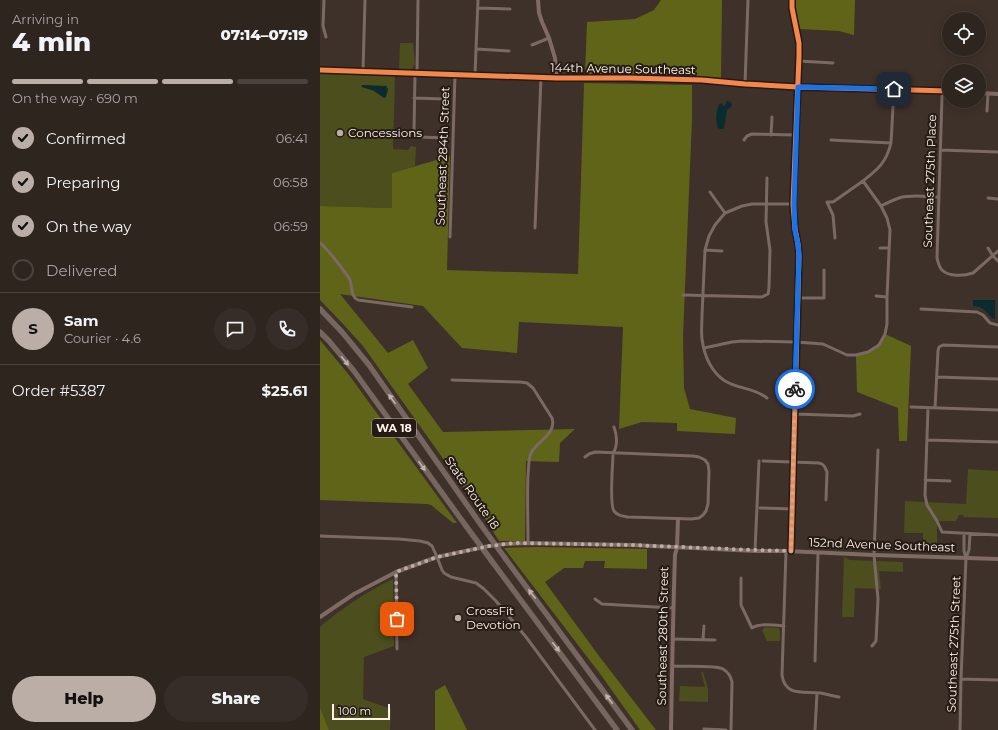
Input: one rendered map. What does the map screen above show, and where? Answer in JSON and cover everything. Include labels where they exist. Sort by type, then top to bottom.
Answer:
[{"type":"highway","name":"State Route 18","points":[[320,309],[342,332],[369,365],[481,525],[632,730]]},
{"type":"highway","name":"State Route 18","points":[[320,332],[329,340],[354,371],[490,560],[617,730]]},
{"type":"street","points":[[324,0],[323,26],[326,37]]},
{"type":"street","points":[[363,71],[365,0]]},
{"type":"street","points":[[418,0],[413,129],[419,137],[448,138]]},
{"type":"street","points":[[475,75],[478,0]]},
{"type":"street","points":[[538,0],[539,13],[555,58],[557,78]]},
{"type":"street","points":[[745,84],[748,0]]},
{"type":"street","points":[[792,0],[792,8],[799,43],[794,204],[795,230],[798,244],[798,298],[794,462],[782,675],[783,682],[786,687],[791,690],[839,697]]},
{"type":"street","points":[[478,8],[510,9]]},
{"type":"street","points":[[532,45],[549,38]]},
{"type":"street","points":[[476,49],[509,51]]},
{"type":"street","points":[[799,61],[833,63]]},
{"type":"street","name":"144th Avenue Southeast","points":[[320,70],[557,78],[702,80],[798,87],[942,91]]},
{"type":"street","name":"Southeast 284th Street","points":[[450,238],[455,75]]},
{"type":"street","points":[[535,228],[542,77]]},
{"type":"street","points":[[835,238],[833,215],[827,202],[833,202],[879,169],[886,157],[891,143],[894,89]]},
{"type":"street","points":[[987,112],[988,93],[998,94]]},
{"type":"street","name":"Southeast 275th Place","points":[[942,97],[938,265],[942,270],[949,274],[963,275],[973,273],[993,256]]},
{"type":"street","points":[[414,98],[444,99]]},
{"type":"street","points":[[771,135],[772,117]]},
{"type":"street","points":[[744,140],[747,136],[752,134],[796,135]]},
{"type":"street","points":[[831,140],[891,143]]},
{"type":"street","points":[[940,150],[998,152]]},
{"type":"street","points":[[683,295],[762,297],[768,294],[770,250],[767,233],[767,178]]},
{"type":"street","points":[[704,348],[742,341],[796,342],[823,344],[847,355],[856,355],[864,354],[873,350],[879,344],[885,334],[887,324],[890,230],[887,218],[881,206],[863,181]]},
{"type":"street","points":[[710,192],[725,213]]},
{"type":"street","points":[[881,206],[905,196],[939,197]]},
{"type":"street","points":[[988,198],[998,199]]},
{"type":"street","points":[[767,398],[762,393],[755,390],[731,384],[717,375],[712,369],[702,339],[705,250],[709,236],[715,225],[725,213],[742,206],[752,204],[794,204]]},
{"type":"street","points":[[320,243],[325,247],[350,279],[355,298],[358,300],[412,306]]},
{"type":"street","points":[[880,248],[889,248]]},
{"type":"street","points":[[988,248],[998,261]]},
{"type":"street","points":[[705,250],[722,251]]},
{"type":"street","points":[[993,256],[998,251]]},
{"type":"street","points":[[798,298],[824,298],[824,270]]},
{"type":"street","points":[[876,296],[887,297]]},
{"type":"street","points":[[921,309],[977,312],[983,315],[990,323],[998,325]]},
{"type":"street","points":[[935,408],[939,347],[943,345],[998,347]]},
{"type":"street","points":[[937,377],[998,379]]},
{"type":"street","points":[[452,380],[527,383],[533,388],[553,420],[548,436],[535,448],[531,454],[529,463],[528,543]]},
{"type":"street","points":[[910,407],[998,410]]},
{"type":"street","points":[[928,408],[925,480],[927,505],[942,532],[998,535]]},
{"type":"street","points":[[795,414],[853,416],[860,414]]},
{"type":"street","points":[[586,457],[595,452],[613,453],[693,456],[699,457],[705,460],[708,464],[709,471],[708,504],[703,515],[700,518],[678,519],[628,517],[620,516],[615,512],[613,509],[612,499],[613,453],[616,449],[614,427]]},
{"type":"street","points":[[927,440],[998,442]]},
{"type":"street","points":[[872,646],[876,641],[878,599],[874,555],[878,450]]},
{"type":"street","points":[[755,550],[761,461],[822,464],[827,472],[826,500]]},
{"type":"street","points":[[925,480],[950,481]]},
{"type":"street","points":[[760,508],[792,509]]},
{"type":"street","name":"Southeast 280th Street","points":[[671,730],[673,608],[678,519]]},
{"type":"street","name":"Southeast 275th Street","points":[[960,730],[966,558],[964,550],[964,534]]},
{"type":"street","name":"Southeast 275th Street","points":[[966,558],[969,550],[970,534]]},
{"type":"street","points":[[320,536],[399,539],[424,541],[430,544],[444,573],[451,577],[476,583],[496,601],[526,637],[595,730]]},
{"type":"street","name":"152nd Avenue Southeast","points":[[320,617],[354,594],[396,572],[437,557],[504,544],[632,545],[998,559]]},
{"type":"street","points":[[815,661],[818,552]]},
{"type":"street","points":[[396,572],[397,649]]},
{"type":"street","points":[[741,578],[741,605],[752,628],[760,625],[784,626]]},
{"type":"street","points":[[595,599],[602,604],[673,608]]},
{"type":"street","points":[[703,639],[704,626]]},
{"type":"street","points":[[673,639],[715,640]]},
{"type":"street","points":[[673,666],[717,667],[728,674],[733,687],[731,730]]},
{"type":"street","points":[[961,679],[998,680]]},
{"type":"street","points":[[815,730],[817,693]]},
{"type":"street","points":[[704,729],[726,730]]},
{"type":"shaded area","points":[[661,0],[722,0],[721,79],[585,75],[587,22],[635,19],[654,10]]},
{"type":"shaded area","points":[[795,0],[855,0],[854,35],[839,31],[800,29],[796,15]]},
{"type":"shaded area","points":[[400,43],[413,43],[415,64],[412,69],[399,69]]},
{"type":"shaded area","points":[[320,74],[395,75],[393,149],[408,150],[411,146],[416,147],[415,166],[392,173],[392,208],[320,206]]},
{"type":"shaded area","points":[[584,83],[692,85],[692,119],[683,336],[684,388],[690,409],[736,418],[735,434],[677,431],[677,423],[642,422],[619,429],[623,327],[519,322],[517,353],[462,348],[423,306],[340,294],[388,353],[413,340],[428,368],[408,384],[443,432],[575,429],[560,443],[559,462],[526,461],[525,541],[499,541],[481,512],[363,346],[320,300],[320,206],[392,208],[392,173],[450,156],[447,270],[578,274]]},
{"type":"shaded area","points":[[885,334],[911,346],[907,441],[899,441],[898,408],[857,392],[856,355],[870,351],[880,342]]},
{"type":"shaded area","points":[[320,340],[349,375],[457,523],[453,523],[431,505],[427,504],[320,500]]},
{"type":"shaded area","points":[[968,469],[998,471],[998,518],[964,517],[963,515],[959,515],[956,521],[937,521],[937,549],[923,548],[923,533],[904,533],[905,501],[966,504]]},
{"type":"shaded area","points":[[535,547],[647,549],[647,569],[604,568],[605,561],[585,561],[583,568],[564,568],[545,582],[656,730],[640,730],[601,675],[504,548]]},
{"type":"shaded area","points":[[844,557],[850,560],[903,562],[903,572],[879,571],[881,589],[855,588],[854,617],[842,617]]},
{"type":"shaded area","points":[[393,579],[394,646],[364,657],[363,699],[391,709],[390,730],[329,730],[320,707],[320,627],[337,613],[373,589]]},
{"type":"shaded area","points":[[765,627],[779,628],[780,641],[767,641],[762,630]]},
{"type":"shaded area","points":[[701,672],[703,672],[708,689],[708,702],[679,701],[680,686],[705,687]]},
{"type":"shaded area","points":[[445,685],[467,730],[435,730],[435,691]]},
{"type":"shaded area","points":[[320,707],[329,730],[320,730]]},
{"type":"water","points":[[361,86],[386,86],[388,89],[386,97],[384,98],[374,91]]},
{"type":"water","points":[[727,101],[731,102],[732,106],[727,110],[724,128],[720,129],[718,128],[716,122],[716,115],[720,103],[725,106]]},
{"type":"water","points":[[973,300],[995,300],[995,319],[982,308],[973,306]]},
{"type":"cycle path","points":[[791,551],[799,256],[793,204],[799,43],[792,8],[792,0]]},
{"type":"cycle path","points":[[320,70],[557,78],[702,80],[798,87],[942,91]]},
{"type":"way so far","points":[[397,619],[396,572],[437,557],[489,546],[528,543],[791,551],[795,389]]},
{"type":"place","name":"Concessions","points":[[340,133]]},
{"type":"place","name":"CrossFit Devotion","points":[[458,618]]},
{"type":"route","points":[[795,389],[799,256],[795,230],[794,204],[798,87],[894,89]]}]
